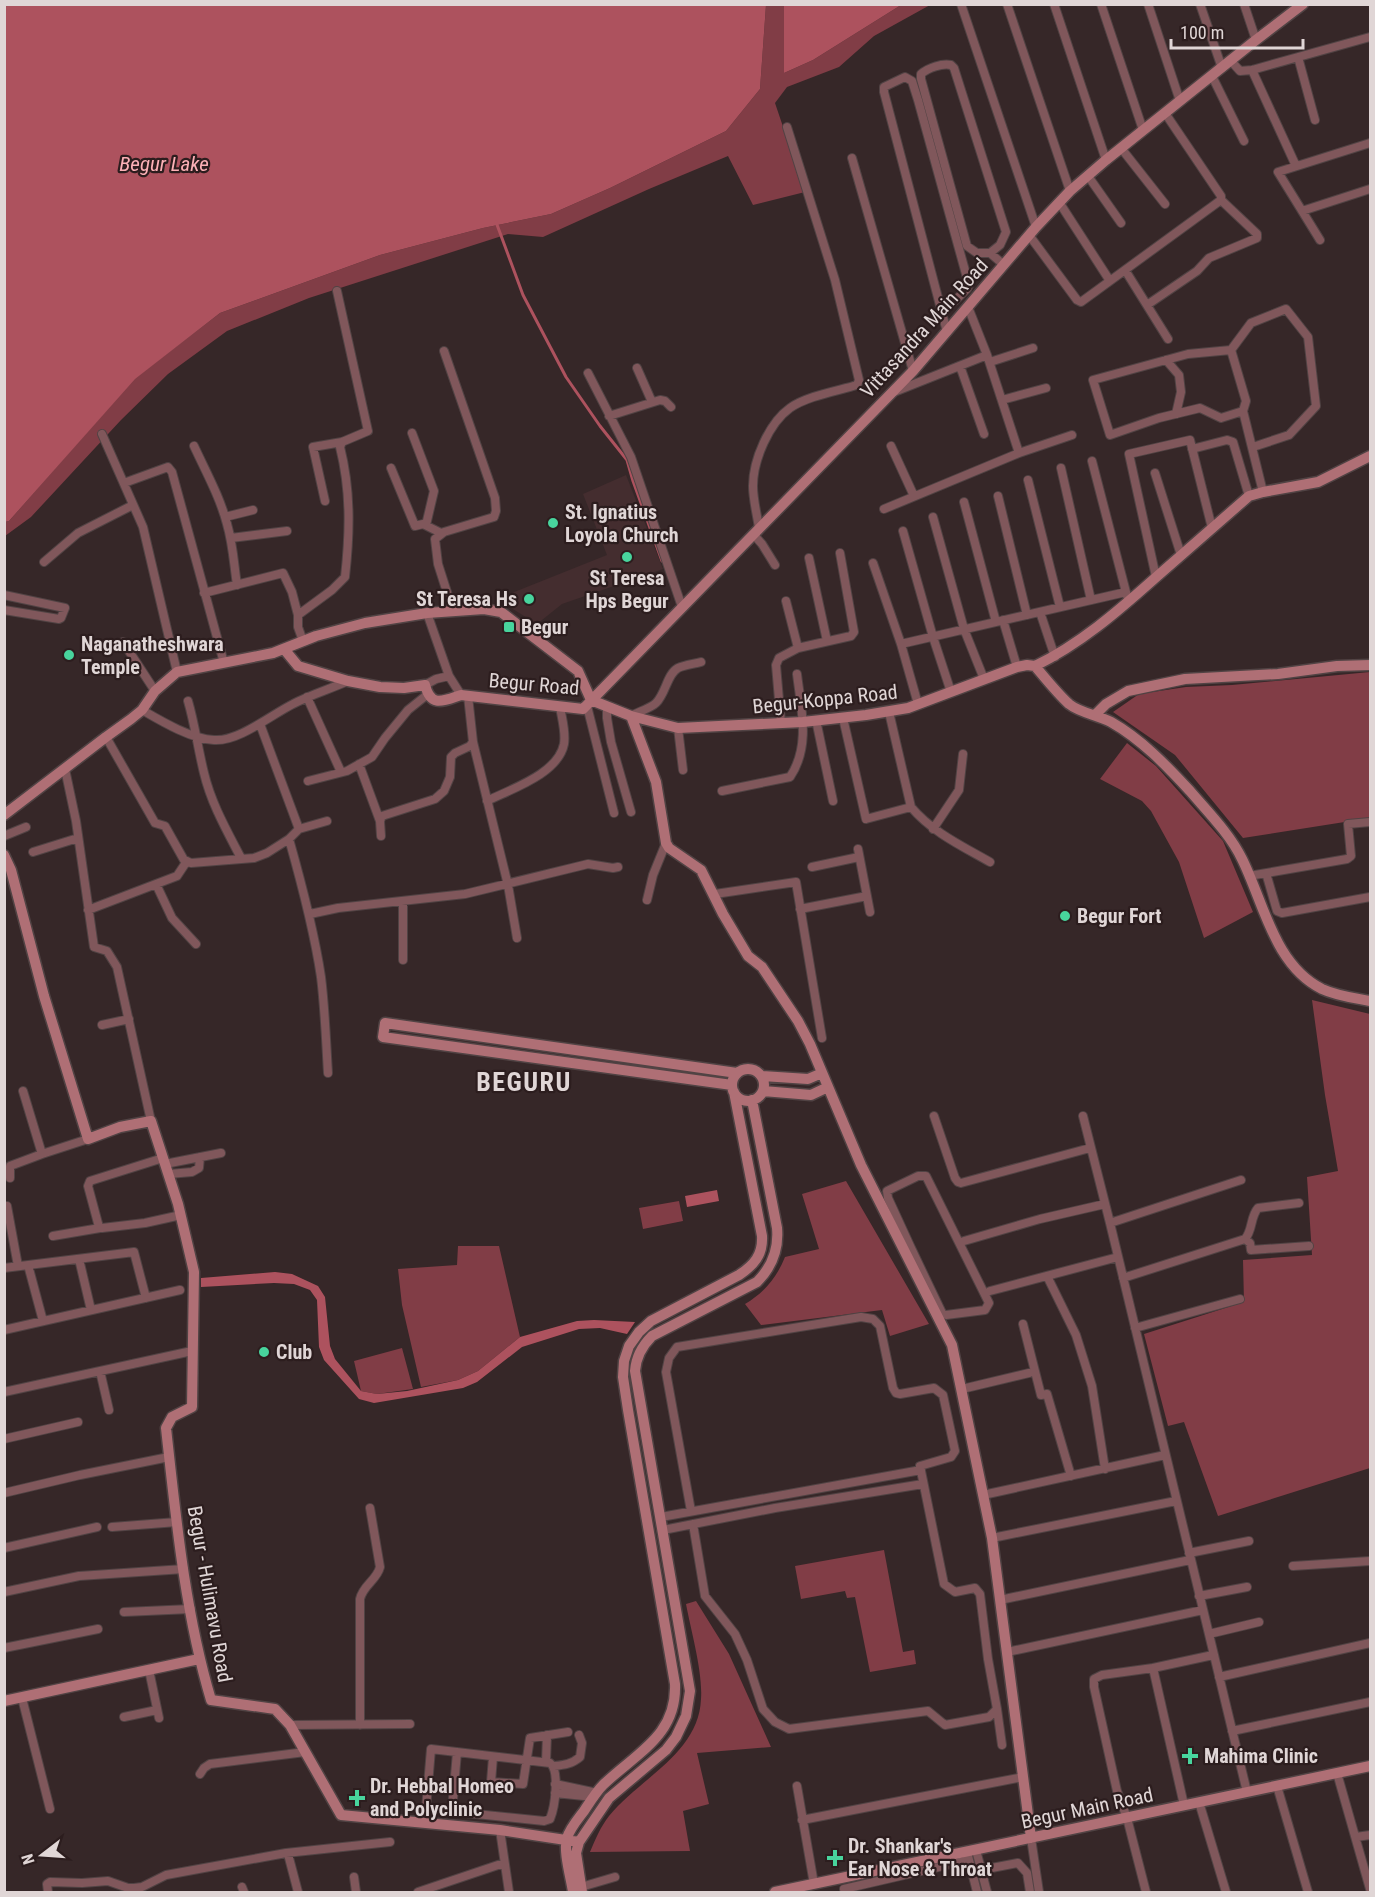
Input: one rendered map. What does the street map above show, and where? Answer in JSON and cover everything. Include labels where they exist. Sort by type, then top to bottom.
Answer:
[{"type":"street","points":[[961,4],[1032,231],[1079,302],[1221,200]]},
{"type":"street","points":[[1007,4],[1070,191]]},
{"type":"street","points":[[1054,4],[1106,160]]},
{"type":"street","points":[[1101,4],[1143,130]]},
{"type":"street","points":[[1148,4],[1180,101]]},
{"type":"street","points":[[1200,4],[1222,68]]},
{"type":"street","points":[[1244,4],[1256,40]]},
{"type":"street","name":"Vittasandra Main Road","points":[[589,703],[913,371],[1032,231],[1070,191],[1143,130],[1303,4]]},
{"type":"street","points":[[1231,60],[1240,71],[1252,70],[1371,37]]},
{"type":"street","points":[[1298,57],[1315,120]]},
{"type":"street","points":[[990,253],[1000,245],[1006,232],[954,68],[946,64],[925,71],[921,74],[921,79],[967,246],[977,253],[990,253],[1004,265]]},
{"type":"street","points":[[1252,70],[1296,166]]},
{"type":"street","points":[[1212,76],[1244,141]]},
{"type":"street","points":[[942,313],[969,285],[918,100],[912,81],[905,77],[884,87],[884,92],[942,313],[947,332]]},
{"type":"street","points":[[1147,305],[1197,271],[1209,258],[1257,238],[1257,234],[1221,200],[1221,196],[1166,113]]},
{"type":"street","points":[[775,565],[756,531],[753,484],[763,443],[768,432],[790,408],[801,402],[857,385],[859,380],[835,280],[787,127]]},
{"type":"street","points":[[1320,240],[1278,172],[1371,143]]},
{"type":"street","points":[[1121,148],[1165,204]]},
{"type":"street","points":[[852,158],[913,371]]},
{"type":"street","points":[[1088,176],[1121,223]]},
{"type":"street","points":[[1302,211],[1371,189]]},
{"type":"street","points":[[1059,202],[1110,281]]},
{"type":"street","points":[[1125,270],[1168,339]]},
{"type":"street","points":[[326,501],[313,447],[342,442],[367,432],[368,429],[337,291]]},
{"type":"street","points":[[968,308],[989,359],[1019,453]]},
{"type":"street","points":[[1243,411],[1221,418],[1200,408],[1110,435],[1093,380],[1188,354],[1231,350],[1251,323],[1286,309],[1308,337],[1316,406],[1289,435],[1253,447]]},
{"type":"street","points":[[893,392],[960,366],[1033,348]]},
{"type":"street","points":[[1231,350],[1246,401],[1243,411],[1263,492]]},
{"type":"street","points":[[444,351],[495,498],[496,511],[494,517],[441,533],[435,538],[438,564],[453,611]]},
{"type":"street","points":[[1166,360],[1179,375],[1181,392],[1176,414]]},
{"type":"street","points":[[960,366],[984,434]]},
{"type":"street","points":[[637,368],[652,402]]},
{"type":"street","points":[[588,373],[631,457],[682,607]]},
{"type":"street","points":[[1002,400],[1046,388]]},
{"type":"street","points":[[609,416],[663,400],[671,407]]},
{"type":"street","points":[[102,434],[146,538],[177,672]]},
{"type":"street","points":[[412,434],[434,491],[426,525]]},
{"type":"street","points":[[884,509],[1019,453],[1072,435]]},
{"type":"street","points":[[1156,577],[1129,454],[1190,440],[1212,528]]},
{"type":"street","points":[[1192,449],[1227,440],[1233,442],[1249,496]]},
{"type":"street","points":[[298,615],[332,590],[345,577],[350,515],[349,495],[340,447],[342,442]]},
{"type":"street","points":[[194,446],[225,517],[231,538],[237,585]]},
{"type":"street","points":[[891,446],[914,496]]},
{"type":"street","points":[[1371,456],[1318,482],[1249,496],[1156,577],[1127,597],[1083,639],[1055,657],[1035,666],[1069,704],[1127,732],[1173,772],[1227,836],[1240,855],[1278,941],[1300,974],[1321,989],[1334,994],[1371,1001]]},
{"type":"street","points":[[1092,461],[1127,597]]},
{"type":"street","points":[[124,483],[168,467],[172,472],[224,663]]},
{"type":"street","points":[[391,468],[415,526],[426,525],[441,533]]},
{"type":"street","points":[[1061,468],[1091,600]]},
{"type":"street","points":[[1155,473],[1182,555]]},
{"type":"street","points":[[1028,480],[1060,607]]},
{"type":"street","points":[[998,496],[1027,615]]},
{"type":"street","points":[[964,502],[1000,621],[1017,667]]},
{"type":"street","points":[[44,562],[78,533],[133,505]]},
{"type":"street","points":[[225,517],[253,510]]},
{"type":"street","points":[[933,517],[964,629],[984,679]]},
{"type":"street","points":[[231,538],[287,531]]},
{"type":"street","points":[[903,531],[951,692]]},
{"type":"street","points":[[781,723],[777,661],[782,655],[798,648],[850,636],[854,632],[840,553]]},
{"type":"street","points":[[809,558],[827,641]]},
{"type":"street","points":[[873,563],[901,644],[918,704]]},
{"type":"street","points":[[204,593],[283,573],[292,592],[298,615],[298,627],[303,641]]},
{"type":"street","points":[[4,595],[65,608],[60,619],[4,610]]},
{"type":"street","points":[[901,644],[1091,600],[1127,597]]},
{"type":"street","points":[[786,601],[798,648]]},
{"type":"street","name":"Begur Road","points":[[4,816],[142,710],[155,691],[177,672],[273,653],[303,641],[345,627],[427,613],[484,609],[501,612],[578,671],[589,703],[583,709],[464,696],[441,701],[434,700],[426,689],[380,687],[348,681],[298,666],[284,649]]},
{"type":"street","points":[[1040,612],[1055,657]]},
{"type":"street","points":[[427,613],[449,676],[464,696],[508,885],[517,938]]},
{"type":"street","points":[[123,642],[155,691]]},
{"type":"street","points":[[701,662],[674,671],[665,692],[657,702],[631,716],[656,782],[666,843],[669,848],[701,870],[748,956],[762,967],[798,1021],[810,1044],[852,1145],[908,1250],[942,1313],[946,1315],[985,1310],[988,1303],[926,1176],[918,1176],[888,1191],[888,1198],[908,1250],[952,1345],[962,1389],[993,1538],[1039,1893]]},
{"type":"street","points":[[1095,715],[1106,704],[1128,691],[1185,679],[1278,674],[1337,666],[1371,665]]},
{"type":"street","name":"Begur-Koppa Road","points":[[589,703],[607,706],[631,716],[678,728],[802,722],[889,712],[918,704],[1017,667],[1035,666]]},
{"type":"street","points":[[722,791],[790,777],[798,762],[804,736],[797,674]]},
{"type":"street","points":[[308,781],[341,772],[372,757],[426,689],[436,679],[449,676]]},
{"type":"street","points":[[142,710],[172,727],[212,740],[224,740],[260,724],[307,697],[348,681]]},
{"type":"street","points":[[307,697],[341,772]]},
{"type":"street","points":[[188,701],[204,775],[222,821],[241,858]]},
{"type":"street","points":[[589,703],[614,813]]},
{"type":"street","points":[[607,706],[611,742],[631,812]]},
{"type":"street","points":[[487,801],[546,771],[559,758],[564,741],[560,707]]},
{"type":"street","points":[[889,712],[911,807],[921,820],[933,829],[990,862]]},
{"type":"street","points":[[843,718],[866,819],[911,807]]},
{"type":"street","points":[[816,720],[833,801]]},
{"type":"street","points":[[260,724],[299,829]]},
{"type":"street","points":[[678,728],[683,770]]},
{"type":"street","points":[[106,736],[155,823],[165,826],[184,860],[191,863],[261,856],[289,839],[299,829],[327,821]]},
{"type":"street","points":[[380,821],[382,816],[435,799],[444,791],[450,777],[451,758],[473,742]]},
{"type":"street","points":[[933,829],[959,790],[963,754]]},
{"type":"street","points":[[359,764],[380,821],[381,836]]},
{"type":"street","points":[[10,1178],[10,1166],[120,1126],[151,1121],[117,967],[107,951],[93,947],[78,838],[64,769]]},
{"type":"street","points":[[1249,876],[1347,859],[1351,856],[1348,824],[1371,822]]},
{"type":"street","points":[[4,836],[26,827]]},
{"type":"street","points":[[33,852],[78,838]]},
{"type":"street","points":[[289,839],[310,914],[321,980],[328,1073]]},
{"type":"street","points":[[647,900],[666,843]]},
{"type":"street","points":[[812,867],[859,853],[870,912]]},
{"type":"street","points":[[4,855],[11,870],[44,996],[88,1139]]},
{"type":"street","points":[[88,910],[177,876],[187,861]]},
{"type":"street","points":[[310,914],[338,908],[465,894],[588,864],[618,867]]},
{"type":"street","points":[[1266,873],[1277,911],[1282,913],[1371,897]]},
{"type":"street","points":[[715,894],[796,882],[822,1038]]},
{"type":"street","points":[[156,884],[172,918],[196,944]]},
{"type":"street","points":[[800,909],[867,896]]},
{"type":"street","points":[[403,902],[403,960]]},
{"type":"street","points":[[102,1025],[129,1019]]},
{"type":"street","points":[[579,1891],[566,1840],[570,1829],[602,1786],[654,1740],[664,1728],[672,1714],[675,1699],[675,1684],[623,1377],[624,1361],[629,1346],[651,1321],[739,1275],[757,1260],[762,1242],[733,1089],[732,1080],[741,1070],[750,1069],[759,1072],[762,1076],[764,1085],[759,1097],[742,1100],[733,1089],[383,1037],[385,1023],[737,1073]]},
{"type":"street","points":[[762,1076],[808,1079],[822,1073]]},
{"type":"street","points":[[763,1091],[811,1095],[828,1087]]},
{"type":"street","points":[[23,1091],[42,1154]]},
{"type":"street","points":[[579,1891],[576,1853],[579,1842],[609,1798],[666,1750],[682,1727],[688,1708],[690,1691],[635,1371],[637,1358],[643,1347],[658,1332],[748,1288],[757,1282],[770,1265],[776,1251],[777,1235],[752,1100]]},
{"type":"street","points":[[934,1116],[955,1179],[961,1183],[1090,1148]]},
{"type":"street","points":[[1083,1116],[1247,1792]]},
{"type":"street","name":"Begur - Hulimavu Road","points":[[151,1121],[181,1215],[194,1272],[192,1407],[172,1417],[166,1428],[184,1569],[199,1659],[211,1700],[275,1709],[290,1725],[341,1815],[500,1830],[579,1842]]},
{"type":"street","points":[[100,1228],[88,1186],[90,1181],[221,1153]]},
{"type":"street","points":[[166,1165],[192,1172],[199,1168],[200,1158]]},
{"type":"street","points":[[1110,1223],[1241,1180]]},
{"type":"street","points":[[1123,1278],[1245,1239],[1249,1234],[1254,1212],[1258,1208],[1299,1203]]},
{"type":"street","points":[[964,1241],[1040,1219],[1105,1204]]},
{"type":"street","points":[[7,1206],[18,1266]]},
{"type":"street","points":[[53,1236],[145,1223],[181,1215]]},
{"type":"street","points":[[1245,1239],[1250,1243],[1251,1250],[1309,1246]]},
{"type":"street","points":[[4,1268],[134,1252],[146,1298]]},
{"type":"street","points":[[990,1291],[1118,1257]]},
{"type":"street","points":[[79,1259],[91,1310]]},
{"type":"street","points":[[28,1264],[43,1321]]},
{"type":"street","points":[[739,1275],[748,1288]]},
{"type":"street","points":[[1047,1276],[1076,1335],[1092,1386],[1105,1469]]},
{"type":"street","points":[[4,1330],[180,1290]]},
{"type":"street","points":[[1135,1328],[1240,1299]]},
{"type":"street","points":[[691,1511],[666,1372],[669,1358],[677,1347],[861,1317],[873,1319],[880,1326],[893,1389],[896,1393],[934,1388],[943,1395],[955,1451],[951,1457],[920,1466],[923,1484],[944,1584],[955,1592],[975,1588],[980,1594],[1002,1745]]},
{"type":"street","points":[[1023,1324],[1041,1395],[1047,1394],[1071,1476]]},
{"type":"street","points":[[4,1392],[192,1351]]},
{"type":"street","points":[[100,1371],[109,1410]]},
{"type":"street","points":[[962,1389],[1029,1373]]},
{"type":"street","points":[[4,1439],[78,1422]]},
{"type":"street","points":[[983,1495],[1165,1455]]},
{"type":"street","points":[[638,1460],[650,1456]]},
{"type":"street","points":[[4,1493],[169,1457]]},
{"type":"street","points":[[661,1516],[921,1470]]},
{"type":"street","points":[[663,1530],[923,1484]]},
{"type":"street","points":[[993,1538],[1176,1501]]},
{"type":"street","points":[[732,1505],[734,1516]]},
{"type":"street","points":[[360,1725],[360,1599],[362,1590],[378,1574],[380,1567],[370,1508]]},
{"type":"street","points":[[112,1527],[177,1521]]},
{"type":"street","points":[[693,1524],[705,1596],[735,1634],[747,1660],[763,1709],[775,1722],[789,1729],[928,1711],[945,1725],[988,1718],[997,1709]]},
{"type":"street","points":[[4,1548],[97,1527]]},
{"type":"street","points":[[1000,1600],[1249,1541]]},
{"type":"street","points":[[1293,1566],[1371,1561]]},
{"type":"street","points":[[4,1592],[79,1576],[184,1569]]},
{"type":"street","points":[[1199,1596],[1247,1587]]},
{"type":"street","points":[[124,1612],[191,1609]]},
{"type":"street","points":[[1007,1652],[1203,1610]]},
{"type":"street","points":[[1209,1634],[1259,1622]]},
{"type":"street","points":[[4,1648],[98,1629]]},
{"type":"street","points":[[1219,1677],[1371,1643]]},
{"type":"street","points":[[1146,1893],[1127,1818],[1117,1791],[1094,1679],[1102,1675],[1154,1668],[1213,1655]]},
{"type":"street","points":[[4,1701],[199,1659]]},
{"type":"street","points":[[1154,1668],[1184,1805]]},
{"type":"street","points":[[124,1717],[158,1714],[149,1670]]},
{"type":"street","points":[[22,1698],[50,1809]]},
{"type":"street","points":[[1232,1731],[1371,1702]]},
{"type":"street","points":[[290,1725],[410,1724]]},
{"type":"street","points":[[493,1757],[491,1782],[523,1784],[530,1738],[568,1732]]},
{"type":"street","points":[[547,1735],[550,1764],[555,1784],[550,1819],[544,1821],[426,1809],[431,1749],[550,1764],[566,1764],[580,1757],[582,1743],[579,1735]]},
{"type":"street","points":[[654,1740],[666,1750]]},
{"type":"street","points":[[200,1774],[210,1764],[305,1752]]},
{"type":"street","points":[[452,1811],[457,1752]]},
{"type":"street","name":"Begur Main Road","points":[[775,1893],[814,1884],[844,1886],[1031,1838],[1371,1766]]},
{"type":"street","points":[[1337,1773],[1370,1885]]},
{"type":"street","points":[[802,1820],[1023,1776]]},
{"type":"street","points":[[555,1784],[596,1795]]},
{"type":"street","points":[[797,1786],[814,1884]]},
{"type":"street","points":[[1277,1786],[1308,1893]]},
{"type":"street","points":[[555,1793],[596,1795]]},
{"type":"street","points":[[1199,1802],[1226,1893]]},
{"type":"street","points":[[500,1830],[508,1893]]},
{"type":"street","points":[[1356,1837],[1371,1835]]},
{"type":"street","points":[[48,1893],[47,1884],[50,1882],[108,1881],[135,1888],[166,1875],[288,1854],[390,1842]]},
{"type":"street","points":[[288,1854],[298,1893]]},
{"type":"street","points":[[971,1854],[981,1870],[987,1893]]},
{"type":"street","points":[[971,1854],[977,1893]]},
{"type":"street","points":[[418,1893],[504,1863]]},
{"type":"street","points":[[981,1870],[1018,1863],[1027,1873],[1030,1893]]},
{"type":"street","points":[[579,1891],[615,1877]]},
{"type":"street","points":[[354,1878],[356,1893]]},
{"type":"shaded area","points":[[766,5],[784,5],[784,73],[813,60],[901,5],[930,5],[874,36],[839,67],[787,87],[775,103],[805,192],[753,205],[728,156],[543,237],[508,234],[309,298],[227,331],[168,374],[121,420],[31,517],[5,536],[5,522],[9,521],[134,379],[220,313],[380,255],[483,228],[551,214],[726,131],[760,89]]},
{"type":"shaded area","points":[[626,475],[663,569],[562,604],[537,624],[497,599],[607,555],[583,494]]},
{"type":"shaded area","points":[[1370,672],[1370,818],[1243,838],[1175,755],[1113,712],[1139,694],[1186,687]]},
{"type":"shaded area","points":[[1127,743],[1156,766],[1223,841],[1253,912],[1204,938],[1179,862],[1151,811],[1142,801],[1100,779]]},
{"type":"shaded area","points":[[1312,1000],[1370,1014],[1370,1468],[1218,1516],[1184,1422],[1168,1426],[1144,1334],[1244,1302],[1243,1260],[1312,1255],[1307,1177],[1338,1171]]},
{"type":"shaded area","points":[[846,1181],[929,1324],[890,1336],[882,1310],[761,1325],[745,1304],[770,1284],[785,1257],[819,1249],[802,1194]]},
{"type":"shaded area","points":[[679,1201],[683,1221],[643,1229],[639,1208]]},
{"type":"shaded area","points":[[458,1246],[499,1246],[520,1337],[478,1371],[458,1380],[421,1387],[402,1305],[398,1269],[457,1265]]},
{"type":"shaded area","points":[[402,1348],[413,1389],[377,1394],[361,1391],[354,1361]]},
{"type":"shaded area","points":[[884,1550],[903,1652],[914,1650],[916,1664],[870,1672],[855,1597],[847,1598],[845,1591],[801,1599],[795,1566]]},
{"type":"shaded area","points":[[696,1601],[729,1654],[771,1747],[697,1753],[709,1804],[683,1811],[690,1851],[590,1852],[609,1816],[679,1750],[690,1735],[698,1718],[701,1699],[700,1677],[686,1604]]},
{"type":"water","name":"Begur Lake","points":[[5,4],[766,5],[760,89],[726,131],[551,214],[483,228],[380,255],[220,313],[135,379],[9,521],[5,522]]},
{"type":"water","points":[[784,4],[901,5],[813,60],[784,73]]},
{"type":"water","points":[[717,1190],[719,1201],[687,1207],[685,1196]]},
{"type":"water","points":[[275,1272],[292,1274],[318,1286],[325,1297],[330,1346],[335,1359],[361,1391],[377,1394],[407,1391],[458,1380],[478,1371],[520,1337],[577,1321],[635,1322],[627,1334],[600,1328],[579,1329],[522,1347],[477,1382],[463,1388],[374,1403],[359,1399],[324,1360],[319,1347],[317,1300],[310,1290],[294,1284],[274,1283],[201,1287],[201,1278]]},
{"type":"waterway","points":[[496,222],[523,295],[566,377],[627,460],[662,561]]},
{"type":"place","name":"St. Ignatius Loyola Church","points":[[553,523]]},
{"type":"place","name":"St Teresa Hps Begur","points":[[627,557]]},
{"type":"place","name":"St Teresa Hs","points":[[529,599]]},
{"type":"place","name":"Begur","points":[[509,627]]},
{"type":"place","name":"Naganatheshwara Temple","points":[[69,655]]},
{"type":"place","name":"Begur Fort","points":[[1065,916]]},
{"type":"place","name":"Club","points":[[264,1352]]},
{"type":"place","name":"Mahima Clinic","points":[[1190,1756]]},
{"type":"place","name":"Dr. Hebbal Homeo and Polyclinic","points":[[357,1798]]},
{"type":"place","name":"Dr. Shankar's Ear Nose & Throat","points":[[835,1858]]},
{"type":"district","name":"BEGURU","points":[[524,1082]]}]
